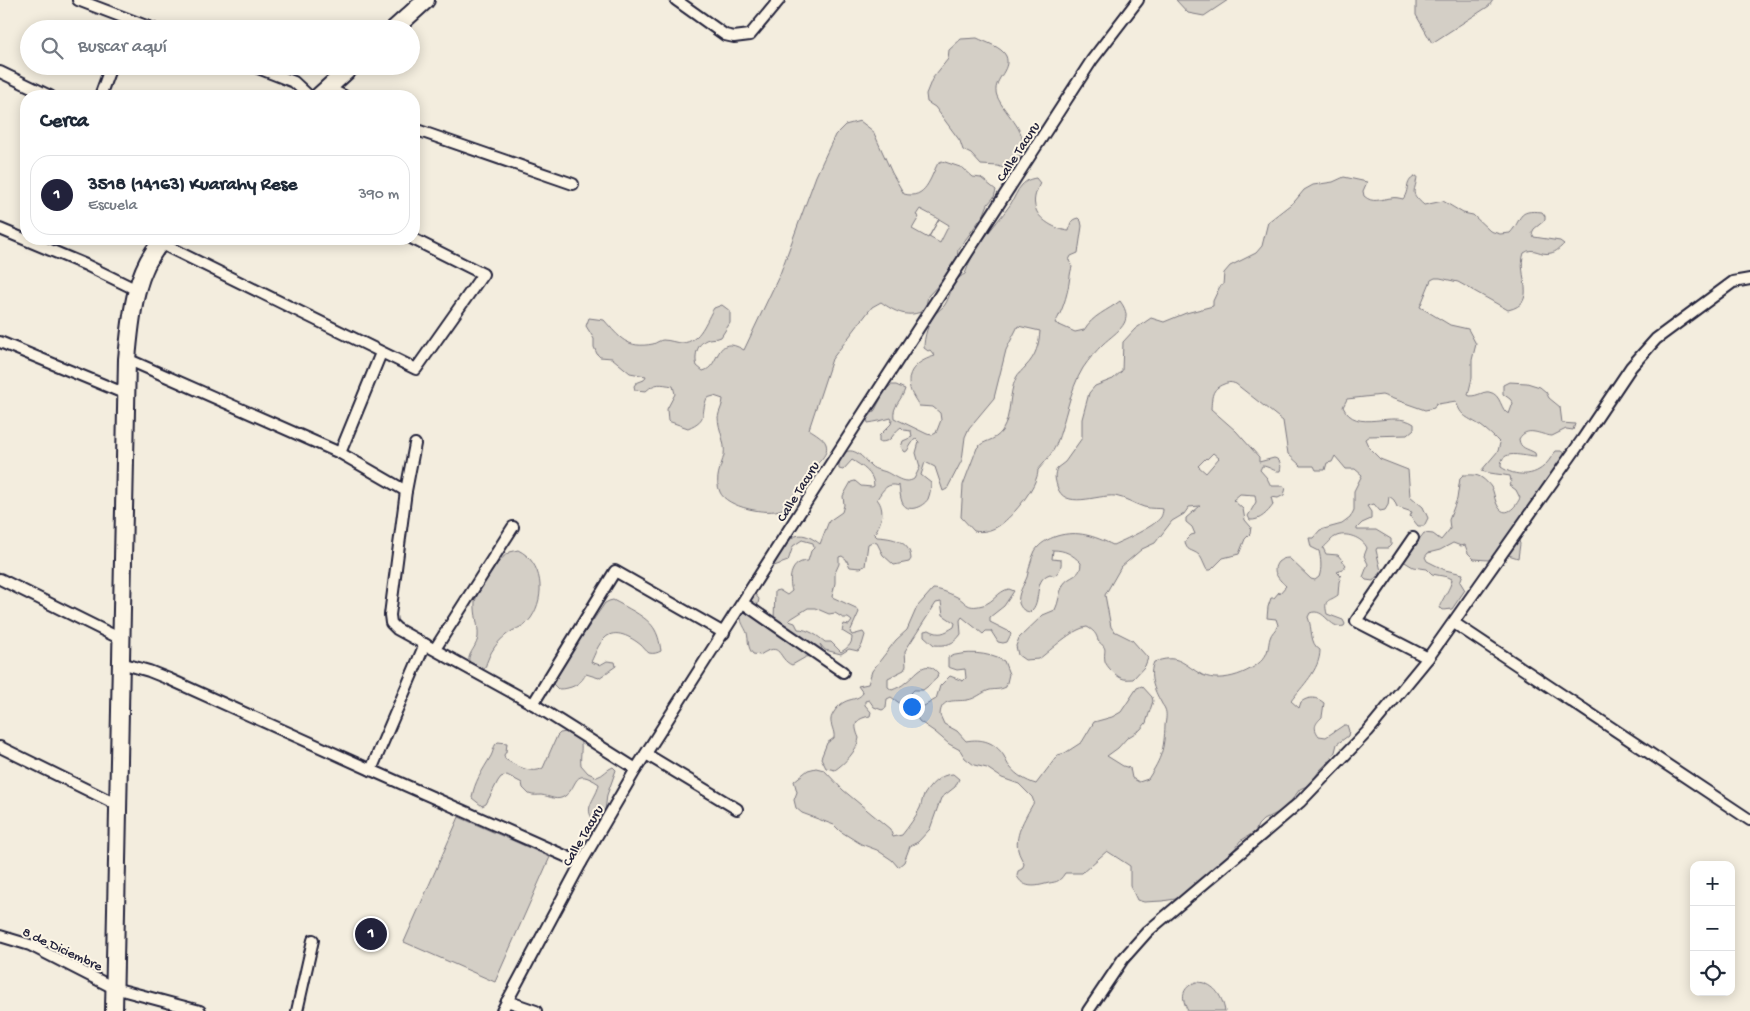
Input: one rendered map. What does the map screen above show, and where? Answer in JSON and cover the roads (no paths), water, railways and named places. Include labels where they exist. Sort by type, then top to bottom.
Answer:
[{"type":"main road","points":[[404,20],[426,0]]},
{"type":"main road","points":[[325,90],[342,75]]},
{"type":"main road","points":[[114,1011],[127,359],[131,317],[137,290],[143,271],[159,245]]},
{"type":"street","points":[[78,0],[119,20]]},
{"type":"street","points":[[676,0],[725,35],[734,37],[750,35],[779,0]]},
{"type":"street","name":"Calle Tacuru","points":[[502,1011],[580,863],[636,769],[1092,60],[1138,0]]},
{"type":"street","points":[[0,72],[38,90]]},
{"type":"street","points":[[102,90],[108,75]]},
{"type":"street","points":[[276,75],[294,82],[303,90]]},
{"type":"street","points":[[420,131],[573,184]]},
{"type":"street","points":[[0,229],[20,237]]},
{"type":"street","points":[[170,245],[416,369],[483,274],[420,242]]},
{"type":"street","points":[[38,245],[86,265],[137,290]]},
{"type":"street","points":[[1088,1011],[1123,959],[1147,932],[1300,802],[1368,731],[1454,623],[1582,440],[1631,366],[1656,339],[1733,282],[1750,279]]},
{"type":"street","points":[[0,342],[126,394]]},
{"type":"street","points":[[340,453],[381,353]]},
{"type":"street","points":[[127,359],[340,453],[406,491]]},
{"type":"street","points":[[415,444],[406,491],[390,615],[391,623],[396,629],[533,704],[636,769]]},
{"type":"street","points":[[435,649],[513,527]]},
{"type":"street","points":[[1413,538],[1356,622],[1428,658]]},
{"type":"street","points":[[533,704],[615,571],[724,633]]},
{"type":"street","points":[[0,578],[122,639]]},
{"type":"street","points":[[743,603],[843,672]]},
{"type":"street","points":[[1454,623],[1750,820]]},
{"type":"street","points":[[370,770],[426,644]]},
{"type":"street","points":[[121,663],[169,679],[580,863]]},
{"type":"street","points":[[0,747],[118,805]]},
{"type":"street","points":[[646,754],[737,809]]},
{"type":"street","name":"8 de Diciembre","points":[[0,936],[30,945],[114,988],[200,1011]]},
{"type":"street","points":[[297,1011],[313,940]]},
{"type":"street","points":[[507,1001],[536,1011]]},
{"type":"place","name":"3518 (14163) Kuarahy Rese","points":[[371,934]]}]
